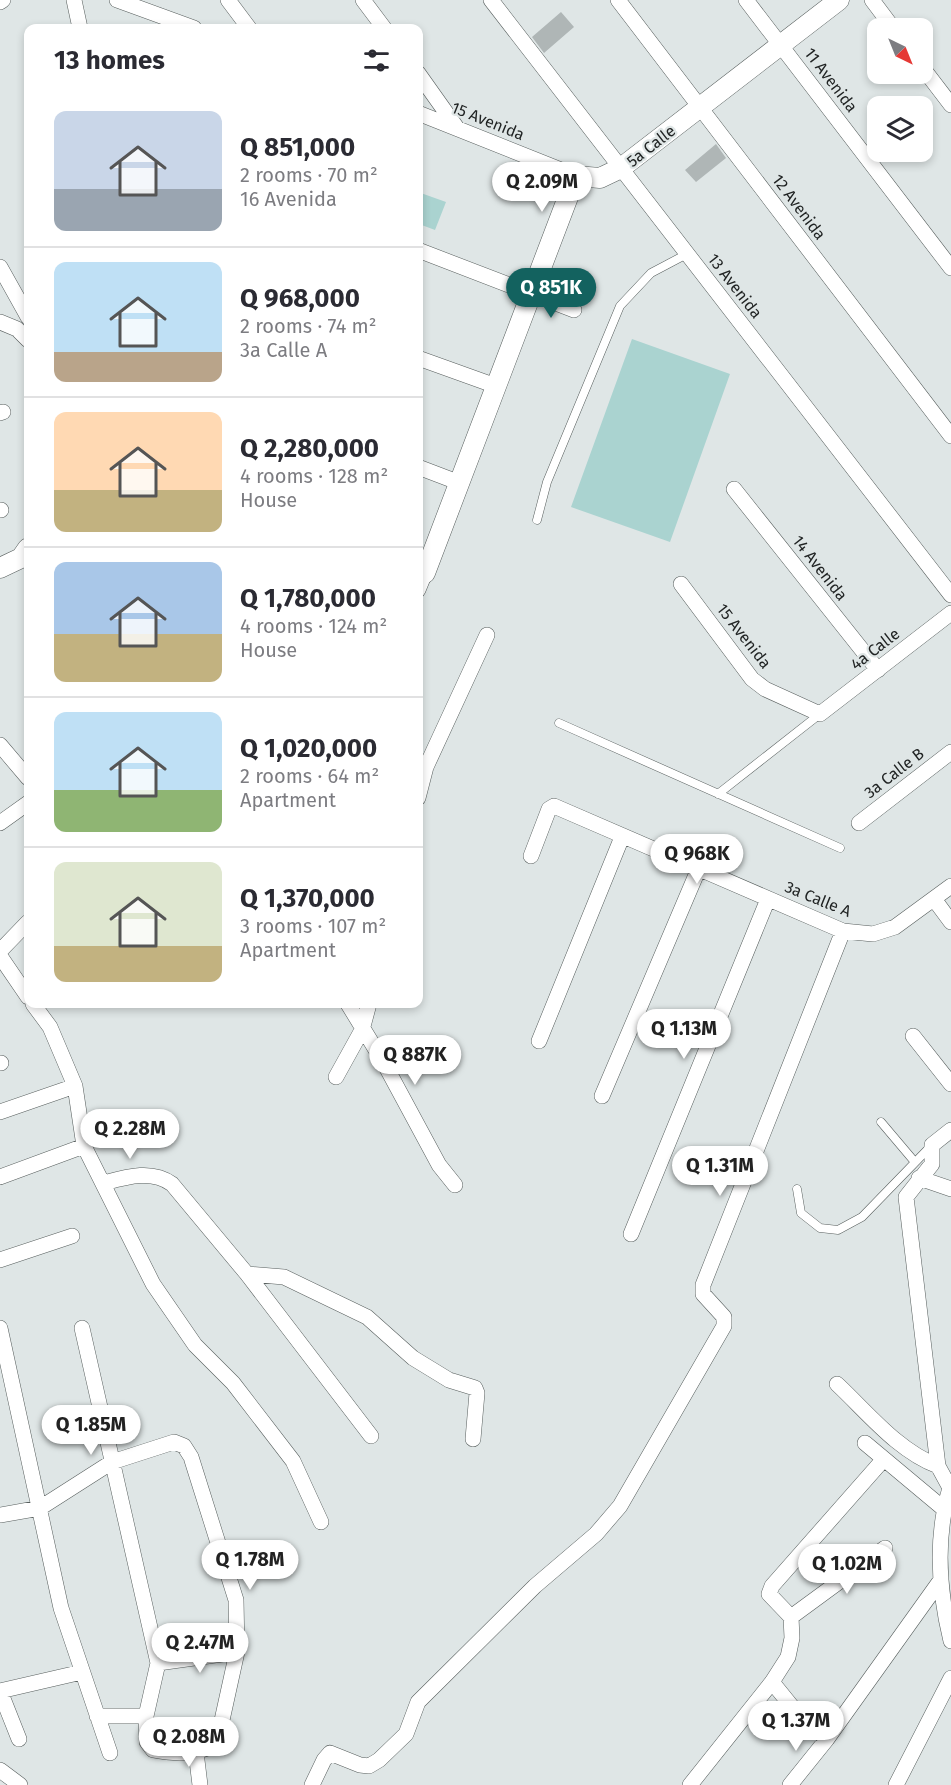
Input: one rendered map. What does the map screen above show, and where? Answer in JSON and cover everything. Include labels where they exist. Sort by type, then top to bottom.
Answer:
[{"type":"street","points":[[74,0],[79,24]]},
{"type":"street","points":[[117,0],[183,24]]},
{"type":"street","points":[[228,0],[246,24]]},
{"type":"street","points":[[363,0],[381,24]]},
{"type":"street","name":"13 Avenida","points":[[491,0],[951,595]]},
{"type":"street","name":"12 Avenida","points":[[618,0],[951,436]]},
{"type":"street","name":"11 Avenida","points":[[746,0],[951,268]]},
{"type":"street","name":"5a Calle","points":[[576,176],[600,178],[621,168],[839,0]]},
{"type":"street","points":[[872,0],[886,18]]},
{"type":"street","points":[[423,80],[457,128]]},
{"type":"street","points":[[933,81],[951,105]]},
{"type":"street","name":"15 Avenida","points":[[423,115],[576,176]]},
{"type":"street","points":[[423,573],[460,483],[576,176]]},
{"type":"street","points":[[423,252],[574,310]]},
{"type":"street","points":[[0,267],[24,310]]},
{"type":"street","points":[[1,321],[24,337]]},
{"type":"street","points":[[423,360],[496,386]]},
{"type":"street","points":[[423,469],[460,483]]},
{"type":"street","name":"14 Avenida","points":[[734,489],[878,670]]},
{"type":"street","points":[[0,568],[21,558],[24,554]]},
{"type":"street","name":"15 Avenida","points":[[681,584],[752,679],[765,689],[820,714]]},
{"type":"street","name":"4a Calle","points":[[820,714],[951,613]]},
{"type":"street","points":[[423,763],[487,635]]},
{"type":"street","points":[[0,745],[24,773]]},
{"type":"street","name":"3a Calle B","points":[[859,823],[951,752]]},
{"type":"street","name":"3a Calle A","points":[[531,856],[549,809],[554,806],[843,931],[873,933],[896,927],[951,886]]},
{"type":"street","points":[[0,823],[24,807]]},
{"type":"street","points":[[539,1041],[622,837]]},
{"type":"street","points":[[602,1096],[699,868]]},
{"type":"street","points":[[631,1234],[768,898]]},
{"type":"street","points":[[934,899],[951,922]]},
{"type":"street","points":[[0,951],[24,926]]},
{"type":"street","points":[[312,1785],[330,1753],[360,1765],[369,1766],[379,1760],[406,1734],[418,1702],[535,1586],[596,1534],[620,1506],[723,1326],[724,1317],[703,1294],[703,1285],[843,931]]},
{"type":"street","points":[[0,956],[24,991]]},
{"type":"street","points":[[36,1008],[50,1027],[75,1086],[84,1146],[153,1284],[195,1345],[233,1383],[293,1461],[321,1522]]},
{"type":"street","points":[[350,1008],[384,1063],[439,1165],[455,1185]]},
{"type":"street","points":[[336,1077],[363,1030],[368,1008]]},
{"type":"street","points":[[913,1036],[951,1084]]},
{"type":"street","points":[[0,1112],[75,1086]]},
{"type":"street","points":[[951,1130],[932,1145],[932,1164],[906,1197],[938,1466],[951,1488],[944,1509],[940,1581],[951,1641]]},
{"type":"street","points":[[0,1176],[84,1146]]},
{"type":"street","points":[[104,1183],[129,1177],[161,1176],[172,1184],[247,1274],[370,1436]]},
{"type":"street","points":[[920,1178],[951,1189]]},
{"type":"street","points":[[0,1260],[72,1236]]},
{"type":"street","points":[[247,1274],[284,1277],[367,1317],[413,1358],[449,1380],[475,1388],[477,1393],[473,1439]]},
{"type":"street","points":[[0,1328],[61,1608],[110,1753]]},
{"type":"street","points":[[0,1515],[40,1508],[112,1462],[174,1442],[184,1446],[191,1457],[236,1600],[237,1652],[221,1736],[217,1743],[209,1749],[196,1752],[153,1750],[147,1742],[146,1716],[158,1663],[112,1462],[82,1328]]},
{"type":"street","points":[[837,1384],[896,1440],[921,1460],[938,1466]]},
{"type":"street","points":[[865,1443],[944,1509]]},
{"type":"street","points":[[690,1785],[772,1682],[788,1657],[792,1638],[791,1617],[769,1594],[772,1586],[884,1460]]},
{"type":"street","points":[[791,1617],[885,1548]]},
{"type":"street","points":[[790,1785],[827,1739],[940,1581]]},
{"type":"street","points":[[158,1663],[237,1652]]},
{"type":"street","points":[[19,1738],[0,1691],[82,1672]]},
{"type":"street","points":[[896,1785],[951,1678]]},
{"type":"street","points":[[772,1682],[802,1719],[827,1739]]},
{"type":"street","points":[[97,1716],[146,1716]]},
{"type":"street","points":[[196,1752],[200,1785]]},
{"type":"street","points":[[0,1770],[20,1785]]},
{"type":"lane","points":[[537,520],[547,482],[620,306],[651,273],[687,254]]},
{"type":"lane","points":[[718,794],[820,714]]},
{"type":"lane","points":[[559,723],[840,848]]},
{"type":"lane","points":[[881,1122],[914,1161]]},
{"type":"lane","points":[[797,1189],[801,1213],[820,1228],[838,1230],[862,1217],[932,1145]]},
{"type":"shaded area","points":[[423,194],[446,202],[435,230],[423,226]]},
{"type":"shaded area","points":[[632,339],[730,374],[670,542],[571,507]]},
{"type":"building","points":[[561,12],[574,27],[544,53],[532,37]]},
{"type":"building","points":[[716,144],[726,158],[696,182],[685,170]]}]
